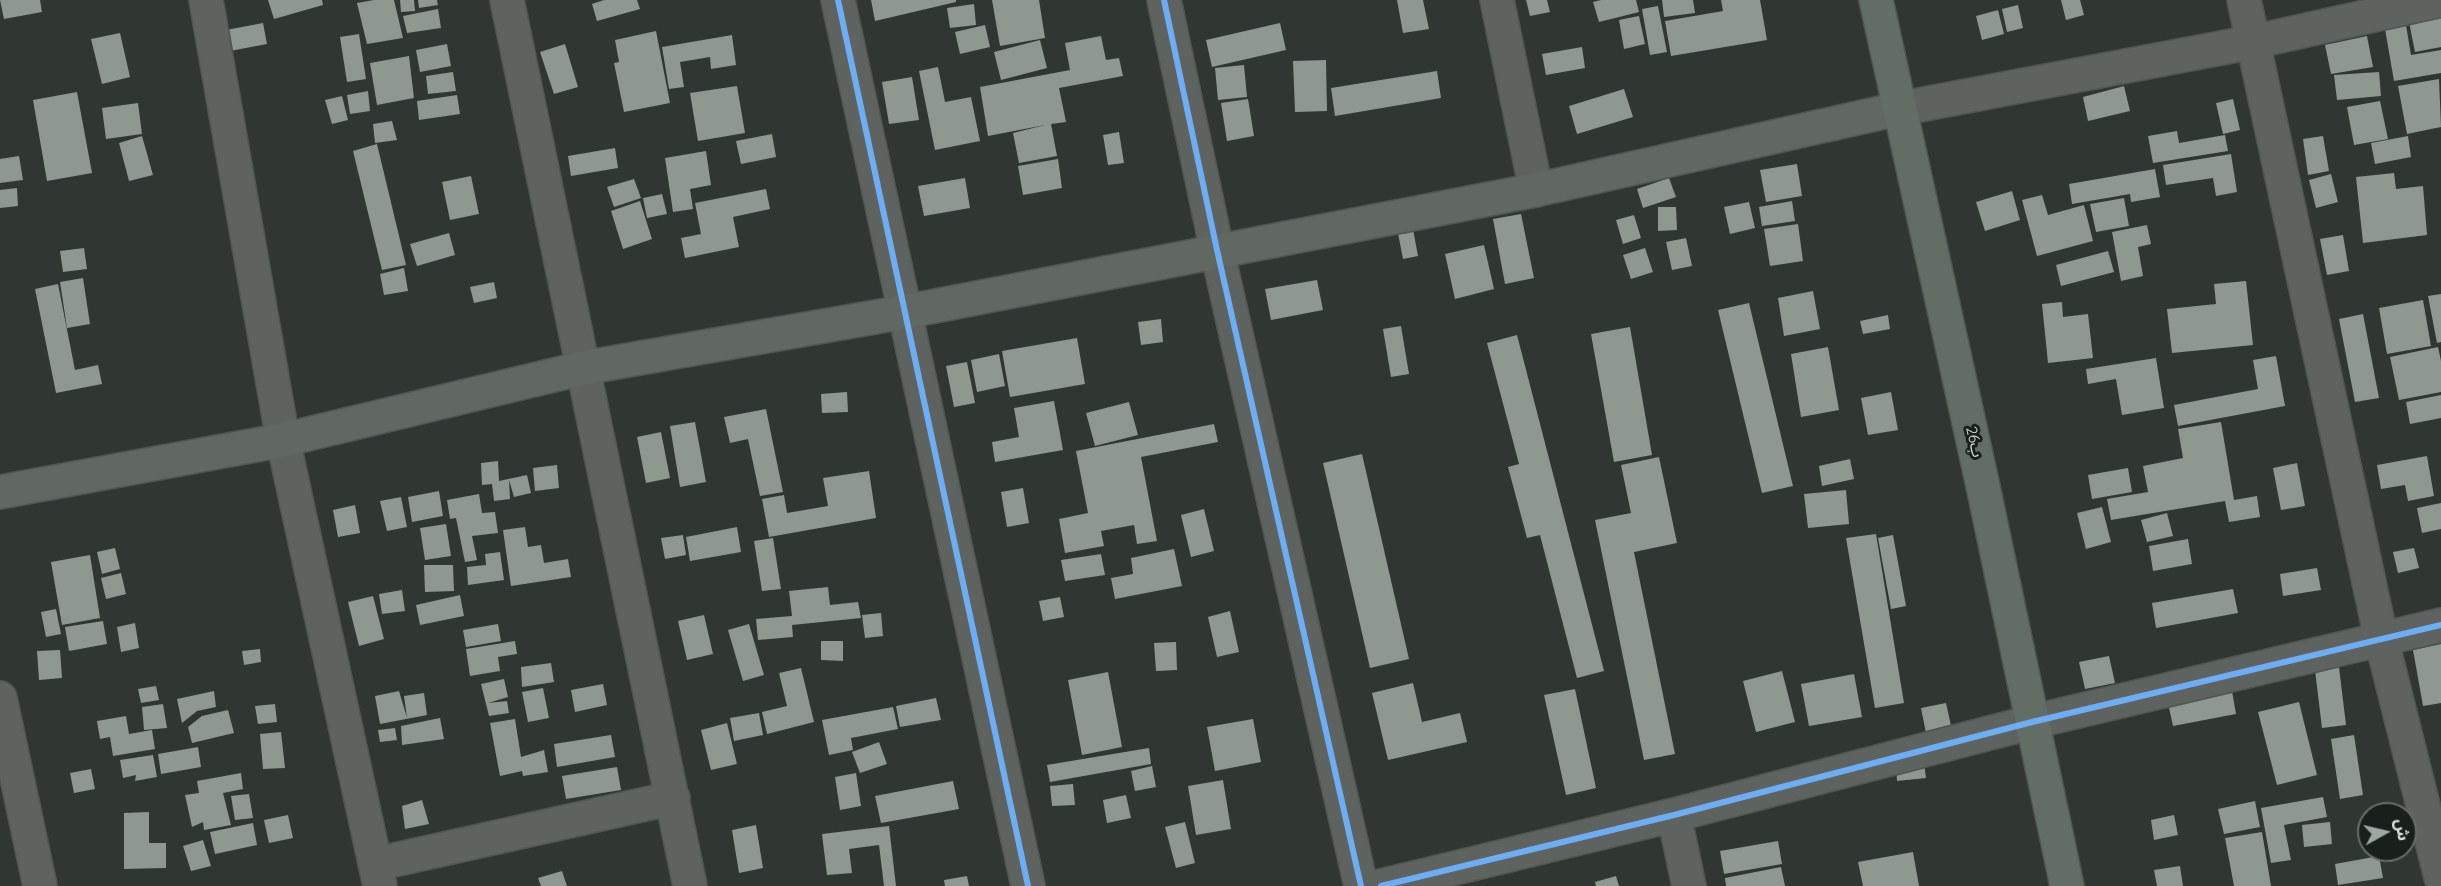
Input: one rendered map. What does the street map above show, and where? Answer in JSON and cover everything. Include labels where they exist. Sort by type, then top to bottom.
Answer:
[{"type":"highway","name":"26ب","points":[[1876,0],[1984,491],[2067,886]]},
{"type":"main road","points":[[0,492],[283,440],[583,368],[904,312],[1536,190],[1899,109]]},
{"type":"street","points":[[206,0],[283,440],[378,875],[673,798]]},
{"type":"street","points":[[507,0],[690,886]]},
{"type":"street","points":[[838,0],[1028,886]]},
{"type":"street","points":[[1164,0],[1217,250],[1361,886]]},
{"type":"street","points":[[1497,0],[1536,190]]},
{"type":"street","points":[[2244,0],[2381,638],[2441,877]]},
{"type":"street","points":[[1899,109],[2253,42],[2441,0]]},
{"type":"street","points":[[1381,886],[1674,815],[2032,722],[2441,625]]},
{"type":"street","points":[[0,698],[40,886]]},
{"type":"street","points":[[1674,815],[1689,886]]},
{"type":"building","points":[[0,0],[40,0],[42,12],[4,19]]},
{"type":"building","points":[[268,0],[322,0],[323,5],[274,19]]},
{"type":"building","points":[[394,0],[403,38],[367,44],[357,3]]},
{"type":"building","points":[[400,0],[414,0],[415,11],[401,12]]},
{"type":"building","points":[[418,0],[437,0],[438,5],[419,8]]},
{"type":"building","points":[[604,0],[637,0],[640,9],[597,21],[592,4]]},
{"type":"building","points":[[871,0],[956,0],[956,2],[875,21]]},
{"type":"building","points":[[992,0],[1039,0],[1045,38],[1000,46]]},
{"type":"building","points":[[1397,0],[1423,0],[1429,29],[1403,33]]},
{"type":"building","points":[[1526,0],[1547,0],[1550,12],[1530,16]]},
{"type":"building","points":[[1636,0],[1639,12],[1599,22],[1593,2]]},
{"type":"building","points":[[1662,0],[1693,0],[1695,13],[1664,17]]},
{"type":"building","points":[[1721,0],[1760,0],[1767,40],[1671,56],[1665,21],[1723,11]]},
{"type":"building","points":[[2061,0],[2080,0],[2084,15],[2066,20]]},
{"type":"building","points":[[974,4],[976,25],[950,28],[947,8]]},
{"type":"building","points":[[2018,5],[2023,28],[2007,32],[2002,9]]},
{"type":"building","points":[[1658,6],[1667,52],[1650,55],[1642,9]]},
{"type":"building","points":[[438,9],[441,28],[407,33],[403,16]]},
{"type":"building","points":[[1998,10],[2004,34],[1982,40],[1976,16]]},
{"type":"building","points":[[1639,16],[1645,44],[1624,49],[1619,20]]},
{"type":"building","points":[[2441,16],[2441,47],[2415,52],[2409,22]]},
{"type":"building","points":[[263,23],[267,44],[230,51],[226,30]]},
{"type":"building","points":[[1280,23],[1286,50],[1212,67],[1206,40]]},
{"type":"building","points":[[985,25],[990,47],[960,54],[955,32]]},
{"type":"building","points":[[2406,25],[2411,55],[2441,50],[2441,73],[2394,81],[2385,29]]},
{"type":"building","points":[[656,31],[670,103],[624,112],[614,63],[619,62],[615,40]]},
{"type":"building","points":[[120,33],[130,77],[102,84],[91,39]]},
{"type":"building","points":[[359,34],[366,79],[347,82],[340,37]]},
{"type":"building","points":[[732,35],[736,65],[711,69],[710,57],[680,62],[684,87],[669,89],[662,47]]},
{"type":"building","points":[[1101,36],[1106,60],[1119,58],[1123,76],[1059,88],[1066,122],[1051,124],[1057,156],[1019,163],[1013,133],[1045,125],[988,136],[980,87],[1070,70],[1065,43]]},
{"type":"building","points":[[2367,36],[2373,67],[2331,74],[2325,45]]},
{"type":"building","points":[[1040,40],[1047,68],[1001,80],[994,52]]},
{"type":"building","points":[[447,44],[451,66],[420,72],[416,50]]},
{"type":"building","points":[[565,44],[578,87],[554,94],[540,52]]},
{"type":"building","points":[[1582,47],[1585,68],[1546,75],[1542,54]]},
{"type":"building","points":[[409,56],[414,98],[377,105],[370,63]]},
{"type":"building","points":[[1326,60],[1327,111],[1295,112],[1293,61]]},
{"type":"building","points":[[1244,65],[1247,97],[1218,100],[1215,68]]},
{"type":"building","points":[[938,67],[945,102],[971,97],[980,141],[935,150],[919,71]]},
{"type":"building","points":[[1437,71],[1441,98],[1335,116],[1331,88]]},
{"type":"building","points":[[453,72],[456,91],[428,94],[426,76]]},
{"type":"building","points":[[2379,72],[2381,96],[2337,100],[2334,75]]},
{"type":"building","points":[[912,77],[919,120],[889,124],[882,82]]},
{"type":"building","points":[[2439,79],[2441,127],[2407,134],[2398,86]]},
{"type":"building","points":[[737,86],[745,133],[698,141],[690,93]]},
{"type":"building","points":[[2124,86],[2130,111],[2088,121],[2083,97]]},
{"type":"building","points":[[1624,89],[1633,117],[1577,134],[1569,106]]},
{"type":"building","points":[[368,91],[370,111],[350,114],[347,95]]},
{"type":"building","points":[[77,92],[92,173],[47,181],[33,100]]},
{"type":"building","points":[[457,95],[460,114],[419,120],[417,101]]},
{"type":"building","points":[[342,96],[348,120],[332,124],[325,100]]},
{"type":"building","points":[[1248,99],[1254,136],[1227,141],[1221,103]]},
{"type":"building","points":[[2233,99],[2240,130],[2223,134],[2216,103]]},
{"type":"building","points":[[2380,101],[2388,139],[2354,145],[2347,107]]},
{"type":"building","points":[[138,103],[142,134],[106,139],[102,108]]},
{"type":"building","points":[[392,121],[397,140],[375,143],[373,124]]},
{"type":"building","points":[[2177,131],[2179,143],[2225,135],[2228,151],[2153,163],[2148,136]]},
{"type":"building","points":[[1119,132],[1124,163],[1108,165],[1103,135]]},
{"type":"building","points":[[772,134],[776,157],[741,164],[736,141]]},
{"type":"building","points":[[142,136],[153,175],[129,181],[119,143]]},
{"type":"building","points":[[2323,136],[2329,171],[2308,175],[2303,139]]},
{"type":"building","points":[[2408,136],[2411,157],[2375,164],[2371,143]]},
{"type":"building","points":[[377,144],[406,265],[382,270],[353,151]]},
{"type":"building","points":[[615,148],[618,168],[571,176],[568,156]]},
{"type":"building","points":[[706,151],[711,185],[690,189],[693,209],[673,212],[665,158]]},
{"type":"building","points":[[2231,154],[2237,192],[2216,196],[2213,178],[2166,185],[2163,165]]},
{"type":"building","points":[[19,156],[23,180],[0,183],[0,159]]},
{"type":"building","points":[[1058,159],[1062,188],[1023,195],[1018,166]]},
{"type":"building","points":[[1797,164],[1802,196],[1766,202],[1760,170]]},
{"type":"building","points":[[2155,169],[2160,197],[2131,202],[2130,194],[2072,204],[2069,184]]},
{"type":"building","points":[[2394,173],[2396,189],[2423,186],[2427,235],[2363,243],[2356,177]]},
{"type":"building","points":[[2331,174],[2338,202],[2316,208],[2309,180]]},
{"type":"building","points":[[471,176],[479,214],[450,220],[442,182]]},
{"type":"building","points":[[965,178],[970,208],[924,216],[918,186]]},
{"type":"building","points":[[1669,178],[1676,197],[1643,208],[1637,189]]},
{"type":"building","points":[[634,179],[641,198],[614,207],[607,187]]},
{"type":"building","points":[[17,188],[18,206],[0,208],[0,190]]},
{"type":"building","points":[[766,189],[770,209],[733,217],[739,247],[685,258],[681,238],[701,234],[695,203]]},
{"type":"building","points":[[2012,191],[2020,220],[1985,231],[1976,202]]},
{"type":"building","points":[[662,194],[667,214],[647,218],[643,198]]},
{"type":"building","points":[[2042,195],[2048,215],[2084,205],[2093,241],[2037,256],[2022,200]]},
{"type":"building","points":[[2124,198],[2129,226],[2096,232],[2090,204]]},
{"type":"building","points":[[640,201],[652,239],[623,249],[611,211]]},
{"type":"building","points":[[1792,201],[1795,221],[1762,226],[1759,207]]},
{"type":"building","points":[[1749,202],[1755,228],[1730,234],[1724,207]]},
{"type":"building","points":[[1658,207],[1676,207],[1677,230],[1658,231]]},
{"type":"building","points":[[1521,214],[1534,278],[1505,284],[1493,219]]},
{"type":"building","points":[[1634,215],[1641,238],[1623,244],[1616,220]]},
{"type":"building","points":[[1412,224],[1418,256],[1403,259],[1397,228]]},
{"type":"building","points":[[1798,224],[1803,261],[1770,266],[1764,229]]},
{"type":"building","points":[[2147,225],[2151,244],[2138,247],[2143,276],[2121,281],[2112,232]]},
{"type":"building","points":[[449,233],[455,255],[417,266],[410,244]]},
{"type":"building","points":[[2343,235],[2349,271],[2327,275],[2320,239]]},
{"type":"building","points":[[1686,238],[1692,266],[1672,270],[1666,242]]},
{"type":"building","points":[[1484,245],[1494,289],[1455,299],[1445,254]]},
{"type":"building","points":[[84,248],[87,269],[63,272],[60,251]]},
{"type":"building","points":[[1645,248],[1653,272],[1631,279],[1623,255]]},
{"type":"building","points":[[2108,251],[2114,272],[2061,286],[2056,265]]},
{"type":"building","points":[[404,268],[408,291],[384,295],[380,274]]},
{"type":"building","points":[[83,278],[90,324],[67,328],[60,282]]},
{"type":"building","points":[[1317,280],[1323,310],[1271,320],[1265,289]]},
{"type":"building","points":[[2246,281],[2253,345],[2172,353],[2167,309],[2216,304],[2214,284]]},
{"type":"building","points":[[494,282],[497,298],[474,303],[470,287]]},
{"type":"building","points":[[58,284],[75,370],[98,365],[102,384],[56,393],[35,289]]},
{"type":"building","points":[[1813,291],[1820,329],[1784,336],[1778,298]]},
{"type":"building","points":[[2441,294],[2441,342],[2437,343],[2428,296]]},
{"type":"building","points":[[2423,300],[2431,346],[2387,354],[2379,308]]},
{"type":"building","points":[[2062,302],[2063,317],[2088,314],[2093,358],[2048,363],[2042,304]]},
{"type":"building","points":[[1749,303],[1793,486],[1762,493],[1718,310]]},
{"type":"building","points":[[2363,314],[2379,398],[2355,402],[2339,319]]},
{"type":"building","points":[[1888,315],[1890,329],[1863,334],[1860,321]]},
{"type":"building","points":[[1161,319],[1163,342],[1141,345],[1138,322]]},
{"type":"building","points":[[1401,326],[1409,374],[1391,377],[1383,329]]},
{"type":"building","points":[[1630,327],[1652,455],[1614,462],[1591,334]]},
{"type":"building","points":[[1517,335],[1604,671],[1577,678],[1540,535],[1527,538],[1508,467],[1519,464],[1487,343]]},
{"type":"building","points":[[1077,338],[1085,384],[1010,397],[1002,351]]},
{"type":"building","points":[[1828,347],[1839,410],[1801,417],[1791,354]]},
{"type":"building","points":[[2438,347],[2441,361],[2441,392],[2399,400],[2390,357]]},
{"type":"building","points":[[999,354],[1005,386],[977,392],[971,360]]},
{"type":"building","points":[[2276,356],[2285,406],[2178,426],[2174,405],[2258,389],[2253,360]]},
{"type":"building","points":[[2156,358],[2164,408],[2122,415],[2116,379],[2088,384],[2086,369]]},
{"type":"building","points":[[967,362],[975,403],[954,407],[946,366]]},
{"type":"building","points":[[847,392],[848,412],[822,413],[821,394]]},
{"type":"building","points":[[1891,392],[1898,430],[1868,435],[1861,398]]},
{"type":"building","points":[[2441,395],[2441,418],[2410,424],[2406,402]]},
{"type":"building","points":[[1054,401],[1063,450],[995,462],[992,442],[1019,437],[1014,408]]},
{"type":"building","points":[[1129,402],[1138,435],[1095,446],[1086,413]]},
{"type":"building","points":[[766,409],[783,492],[760,496],[748,439],[730,443],[724,417]]},
{"type":"building","points":[[695,422],[706,482],[680,487],[670,426]]},
{"type":"building","points":[[2221,422],[2234,500],[2257,496],[2260,517],[2229,522],[2225,501],[2111,520],[2107,499],[2148,492],[2143,466],[2183,458],[2178,429]]},
{"type":"building","points":[[1214,424],[1218,442],[1141,457],[1157,541],[1137,544],[1134,525],[1101,531],[1104,546],[1065,553],[1059,519],[1088,513],[1076,451]]},
{"type":"building","points":[[661,432],[670,478],[646,483],[637,437]]},
{"type":"building","points":[[1362,454],[1409,659],[1370,668],[1323,463]]},
{"type":"building","points":[[2427,456],[2434,496],[2408,501],[2405,485],[2381,489],[2377,465]]},
{"type":"building","points":[[1659,457],[1677,543],[1634,552],[1675,754],[1644,760],[1595,520],[1631,513],[1621,465]]},
{"type":"building","points":[[1850,459],[1854,479],[1822,486],[1819,466]]},
{"type":"building","points":[[498,461],[499,481],[527,475],[531,493],[514,497],[509,480],[510,499],[494,501],[492,484],[482,485],[481,463]]},
{"type":"building","points":[[2297,463],[2305,506],[2281,510],[2273,468]]},
{"type":"building","points":[[557,465],[559,488],[535,491],[533,468]]},
{"type":"building","points":[[2128,468],[2132,492],[2092,499],[2088,475]]},
{"type":"building","points":[[869,471],[876,518],[769,537],[762,499],[784,495],[787,513],[828,506],[823,478]]},
{"type":"building","points":[[1023,488],[1029,523],[1007,527],[1001,492]]},
{"type":"building","points":[[1846,490],[1849,524],[1808,528],[1804,494]]},
{"type":"building","points":[[439,491],[443,516],[412,522],[408,497]]},
{"type":"building","points":[[479,494],[482,513],[495,512],[498,533],[472,536],[477,560],[465,562],[456,518],[450,519],[447,500]]},
{"type":"building","points":[[401,497],[407,527],[387,531],[380,501]]},
{"type":"building","points":[[2441,503],[2441,529],[2422,533],[2417,508]]},
{"type":"building","points":[[355,505],[360,533],[338,537],[333,510]]},
{"type":"building","points":[[2102,507],[2111,542],[2086,549],[2077,513]]},
{"type":"building","points":[[1204,509],[1214,551],[1191,557],[1181,515]]},
{"type":"building","points":[[2167,513],[2173,536],[2147,542],[2141,520]]},
{"type":"building","points":[[446,524],[451,556],[425,560],[420,528]]},
{"type":"building","points":[[525,527],[528,547],[541,545],[544,563],[568,559],[571,577],[511,586],[503,530]]},
{"type":"building","points":[[737,527],[741,552],[690,561],[686,537]]},
{"type":"building","points":[[1876,534],[1904,703],[1875,708],[1846,538]]},
{"type":"building","points":[[683,535],[686,555],[665,559],[661,538]]},
{"type":"building","points":[[1893,535],[1906,606],[1891,609],[1878,538]]},
{"type":"building","points":[[773,538],[781,589],[762,591],[754,541]]},
{"type":"building","points":[[2188,539],[2192,564],[2153,571],[2149,546]]},
{"type":"building","points":[[115,548],[120,569],[102,574],[97,552]]},
{"type":"building","points":[[2414,548],[2419,568],[2398,573],[2393,552]]},
{"type":"building","points":[[1174,549],[1182,586],[1115,599],[1111,578],[1133,574],[1131,558]]},
{"type":"building","points":[[500,552],[504,580],[468,585],[467,567],[486,565],[485,554]]},
{"type":"building","points":[[1101,554],[1105,575],[1065,581],[1061,560]]},
{"type":"building","points":[[90,555],[100,618],[62,625],[51,562]]},
{"type":"building","points":[[424,565],[453,565],[454,591],[425,592]]},
{"type":"building","points":[[2317,568],[2321,590],[2283,596],[2280,574]]},
{"type":"building","points":[[121,573],[126,594],[106,599],[101,578]]},
{"type":"building","points":[[828,587],[830,605],[858,602],[861,618],[792,625],[793,637],[758,640],[756,619],[792,616],[789,591]]},
{"type":"building","points":[[2233,589],[2238,613],[2156,628],[2152,603]]},
{"type":"building","points":[[402,590],[405,611],[382,614],[379,594]]},
{"type":"building","points":[[460,595],[464,616],[420,625],[416,605]]},
{"type":"building","points":[[373,596],[384,639],[359,646],[348,602]]},
{"type":"building","points":[[1060,597],[1064,617],[1043,621],[1039,601]]},
{"type":"building","points":[[56,609],[61,634],[46,637],[41,612]]},
{"type":"building","points":[[1230,611],[1239,652],[1217,657],[1208,617]]},
{"type":"building","points":[[881,613],[883,636],[865,638],[862,615]]},
{"type":"building","points":[[704,615],[713,654],[687,660],[678,621]]},
{"type":"building","points":[[103,621],[107,644],[69,651],[65,627]]},
{"type":"building","points":[[135,623],[139,648],[121,652],[117,627]]},
{"type":"building","points":[[498,624],[501,641],[466,647],[463,630]]},
{"type":"building","points":[[749,624],[764,675],[743,681],[728,630]]},
{"type":"building","points":[[515,641],[517,654],[498,657],[500,671],[470,676],[466,649]]},
{"type":"building","points":[[821,641],[843,641],[843,661],[821,660]]},
{"type":"building","points":[[1176,642],[1177,670],[1156,671],[1154,643]]},
{"type":"building","points":[[2441,644],[2441,703],[2423,706],[2413,650]]},
{"type":"building","points":[[260,649],[261,662],[244,665],[242,651]]},
{"type":"building","points":[[60,650],[62,678],[39,680],[37,651]]},
{"type":"building","points":[[2109,656],[2115,683],[2085,689],[2079,662]]},
{"type":"building","points":[[2338,659],[2346,725],[2322,728],[2314,662]]},
{"type":"building","points":[[551,663],[554,682],[522,687],[521,667]]},
{"type":"building","points":[[801,668],[814,722],[767,734],[762,712],[787,706],[779,673]]},
{"type":"building","points":[[1782,671],[1795,722],[1756,732],[1743,681]]},
{"type":"building","points":[[1108,672],[1122,747],[1082,755],[1068,680]]},
{"type":"building","points":[[1854,674],[1862,717],[1809,726],[1801,684]]},
{"type":"building","points":[[504,679],[508,697],[488,703],[507,701],[509,713],[489,716],[481,684]]},
{"type":"building","points":[[1413,683],[1422,722],[1460,713],[1467,742],[1388,760],[1372,693]]},
{"type":"building","points":[[603,684],[607,705],[575,712],[571,690]]},
{"type":"building","points":[[156,686],[159,700],[141,703],[138,689]]},
{"type":"building","points":[[543,688],[549,718],[528,722],[522,692]]},
{"type":"building","points":[[1575,689],[1596,788],[1566,795],[1544,695]]},
{"type":"building","points":[[214,691],[216,707],[197,711],[182,723],[177,699]]},
{"type":"building","points":[[399,691],[407,718],[404,696],[424,693],[427,715],[380,724],[375,696]]},
{"type":"building","points":[[2232,691],[2236,714],[2173,726],[2168,703]]},
{"type":"building","points":[[936,698],[941,720],[900,727],[896,706]]},
{"type":"building","points":[[2299,702],[2317,775],[2277,785],[2258,712]]},
{"type":"building","points":[[1946,703],[1957,753],[1931,758],[1921,708]]},
{"type":"building","points":[[163,704],[167,728],[144,730],[142,707]]},
{"type":"building","points":[[275,704],[277,722],[258,724],[255,706]]},
{"type":"building","points":[[893,707],[898,729],[851,738],[853,750],[829,755],[822,720]]},
{"type":"building","points":[[228,710],[234,733],[192,743],[188,727],[202,716]]},
{"type":"building","points":[[759,713],[763,735],[734,741],[730,718]]},
{"type":"building","points":[[126,716],[129,734],[152,730],[155,749],[113,756],[110,737],[100,739],[97,721]]},
{"type":"building","points":[[440,718],[444,739],[402,745],[401,726]]},
{"type":"building","points":[[515,719],[521,757],[544,750],[548,772],[523,776],[522,771],[500,776],[490,723]]},
{"type":"building","points":[[1253,719],[1261,762],[1215,771],[1207,727]]},
{"type":"building","points":[[727,723],[737,764],[711,770],[701,730]]},
{"type":"building","points":[[395,728],[397,740],[380,742],[378,730]]},
{"type":"building","points":[[281,732],[285,768],[263,769],[260,734]]},
{"type":"building","points":[[611,735],[615,757],[557,767],[554,744]]},
{"type":"building","points":[[2354,735],[2363,795],[2340,799],[2331,739]]},
{"type":"building","points":[[879,742],[887,764],[860,773],[852,752]]},
{"type":"building","points":[[198,747],[201,767],[161,774],[158,754]]},
{"type":"building","points":[[1149,748],[1151,764],[1050,782],[1047,765]]},
{"type":"building","points":[[153,755],[157,777],[135,781],[136,775],[123,778],[120,760]]},
{"type":"building","points":[[1924,763],[1926,778],[1897,781],[1896,766]]},
{"type":"building","points":[[1152,766],[1156,787],[1135,791],[1131,771]]},
{"type":"building","points":[[617,767],[621,790],[566,799],[562,776]]},
{"type":"building","points":[[91,769],[95,789],[74,793],[70,773]]},
{"type":"building","points":[[241,773],[243,789],[223,793],[231,825],[204,830],[203,822],[192,827],[185,795],[199,793],[197,781]]},
{"type":"building","points":[[856,773],[861,806],[840,810],[835,777]]},
{"type":"building","points":[[1223,780],[1231,829],[1196,835],[1188,786]]},
{"type":"building","points":[[953,781],[959,809],[881,823],[875,796]]},
{"type":"building","points":[[1073,784],[1075,805],[1052,806],[1050,786]]},
{"type":"building","points":[[249,794],[253,818],[235,820],[231,796]]},
{"type":"building","points":[[1126,795],[1131,818],[1107,823],[1103,800]]},
{"type":"building","points":[[2323,797],[2327,817],[2284,825],[2291,860],[2271,863],[2261,808]]},
{"type":"building","points":[[422,800],[429,824],[405,829],[402,806]]},
{"type":"building","points":[[2255,801],[2260,827],[2224,834],[2218,809]]},
{"type":"building","points":[[149,812],[149,843],[166,843],[166,868],[124,869],[124,813]]},
{"type":"building","points":[[288,815],[293,838],[269,843],[264,820]]},
{"type":"building","points":[[2174,815],[2178,835],[2154,840],[2151,820]]},
{"type":"building","points":[[1185,822],[1195,863],[1176,868],[1165,827]]},
{"type":"building","points":[[2330,822],[2332,844],[2304,847],[2302,825]]},
{"type":"building","points":[[253,823],[257,845],[215,854],[210,832]]},
{"type":"building","points":[[756,825],[763,868],[739,873],[732,830]]},
{"type":"building","points":[[889,826],[896,886],[884,886],[879,845],[849,849],[852,873],[827,875],[822,834]]},
{"type":"building","points":[[2262,832],[2271,886],[2234,886],[2225,838]]},
{"type":"building","points":[[203,840],[211,866],[191,871],[183,846]]},
{"type":"building","points":[[1778,841],[1782,864],[1724,874],[1720,851]]},
{"type":"building","points":[[1913,852],[1919,886],[1863,886],[1858,862]]},
{"type":"building","points":[[2357,860],[2357,862],[2380,862],[2383,878],[2338,885],[2335,864]]},
{"type":"building","points":[[2180,866],[2183,886],[2157,886],[2154,870]]},
{"type":"building","points":[[1781,867],[1785,886],[1726,886],[1725,878]]},
{"type":"building","points":[[562,871],[567,886],[541,886],[538,878]]},
{"type":"building","points":[[967,876],[969,886],[945,886],[944,880]]},
{"type":"building","points":[[1616,876],[1619,886],[1596,886],[1595,882]]},
{"type":"cycle path","points":[[838,0],[1028,886]]},
{"type":"cycle path","points":[[1164,0],[1217,250],[1361,886]]},
{"type":"cycle path","points":[[1381,886],[1674,815],[2032,722],[2441,625]]}]
